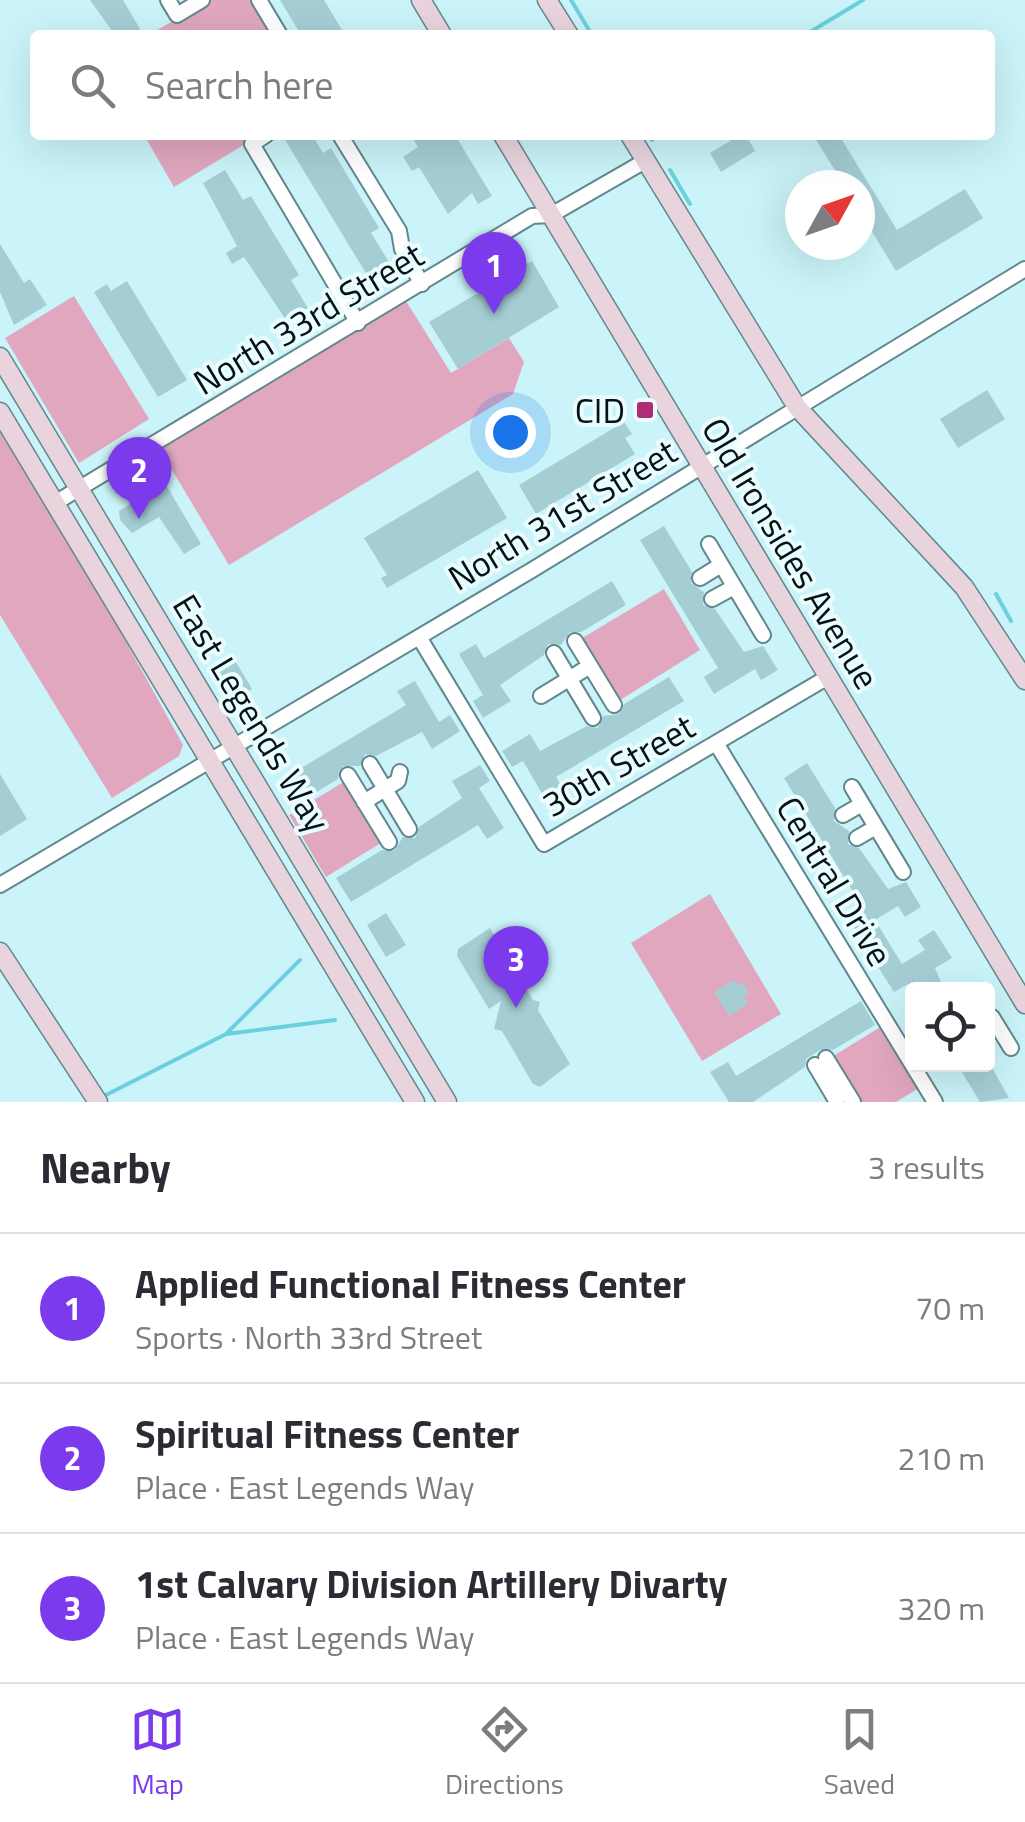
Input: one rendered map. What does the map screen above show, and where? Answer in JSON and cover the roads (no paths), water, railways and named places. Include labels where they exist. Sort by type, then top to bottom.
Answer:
[{"type":"street","points":[[168,0],[177,15],[202,0]]},
{"type":"street","points":[[259,0],[277,30]]},
{"type":"street","points":[[421,0],[439,30]]},
{"type":"street","points":[[548,0],[566,30]]},
{"type":"street","points":[[258,140],[252,144],[358,323]]},
{"type":"street","points":[[343,140],[398,231],[402,249],[422,284]]},
{"type":"street","name":"Old Ironsides Avenue","points":[[506,140],[1025,1004]]},
{"type":"street","points":[[633,140],[797,407],[964,587],[1025,680]]},
{"type":"street","name":"North 33rd Street","points":[[56,504],[532,216],[552,215],[646,161]]},
{"type":"street","name":"North 31st Street","points":[[0,885],[1025,269]]},
{"type":"street","name":"East Legends Way","points":[[0,358],[447,1102]]},
{"type":"street","name":"East Legends Way","points":[[0,412],[416,1102]]},
{"type":"street","points":[[709,544],[763,635]]},
{"type":"street","points":[[700,578],[721,565]]},
{"type":"street","points":[[712,599],[734,587]]},
{"type":"street","name":"30th Street","points":[[419,636],[544,844],[828,677]]},
{"type":"street","points":[[575,641],[614,705]]},
{"type":"street","points":[[554,653],[593,718]]},
{"type":"street","points":[[541,696],[590,666]]},
{"type":"street","name":"Central Drive","points":[[716,743],[934,1102]]},
{"type":"street","points":[[370,764],[409,829]]},
{"type":"street","points":[[364,802],[398,781],[400,772]]},
{"type":"street","points":[[348,775],[388,842]]},
{"type":"street","points":[[852,787],[903,872]]},
{"type":"street","points":[[844,815],[862,804]]},
{"type":"street","points":[[857,838],[876,827]]},
{"type":"street","points":[[0,952],[98,1102]]},
{"type":"street","points":[[995,1032],[1011,1048]]},
{"type":"street","points":[[821,1062],[847,1102]]},
{"type":"waterway","points":[[571,0],[589,30]]},
{"type":"waterway","points":[[813,30],[863,0]]},
{"type":"waterway","points":[[670,170],[690,204]]},
{"type":"waterway","points":[[996,594],[1011,621]]},
{"type":"waterway","points":[[106,1095],[226,1034],[300,960]]},
{"type":"waterway","points":[[226,1034],[335,1020]]},
{"type":"place","name":"Applied Functional Fitness Center","points":[[494,314]]},
{"type":"place","name":"CID","points":[[645,410]]},
{"type":"place","name":"Spiritual Fitness Center","points":[[139,519]]},
{"type":"place","name":"1st Calvary Division Artillery Divarty","points":[[516,1008]]}]
